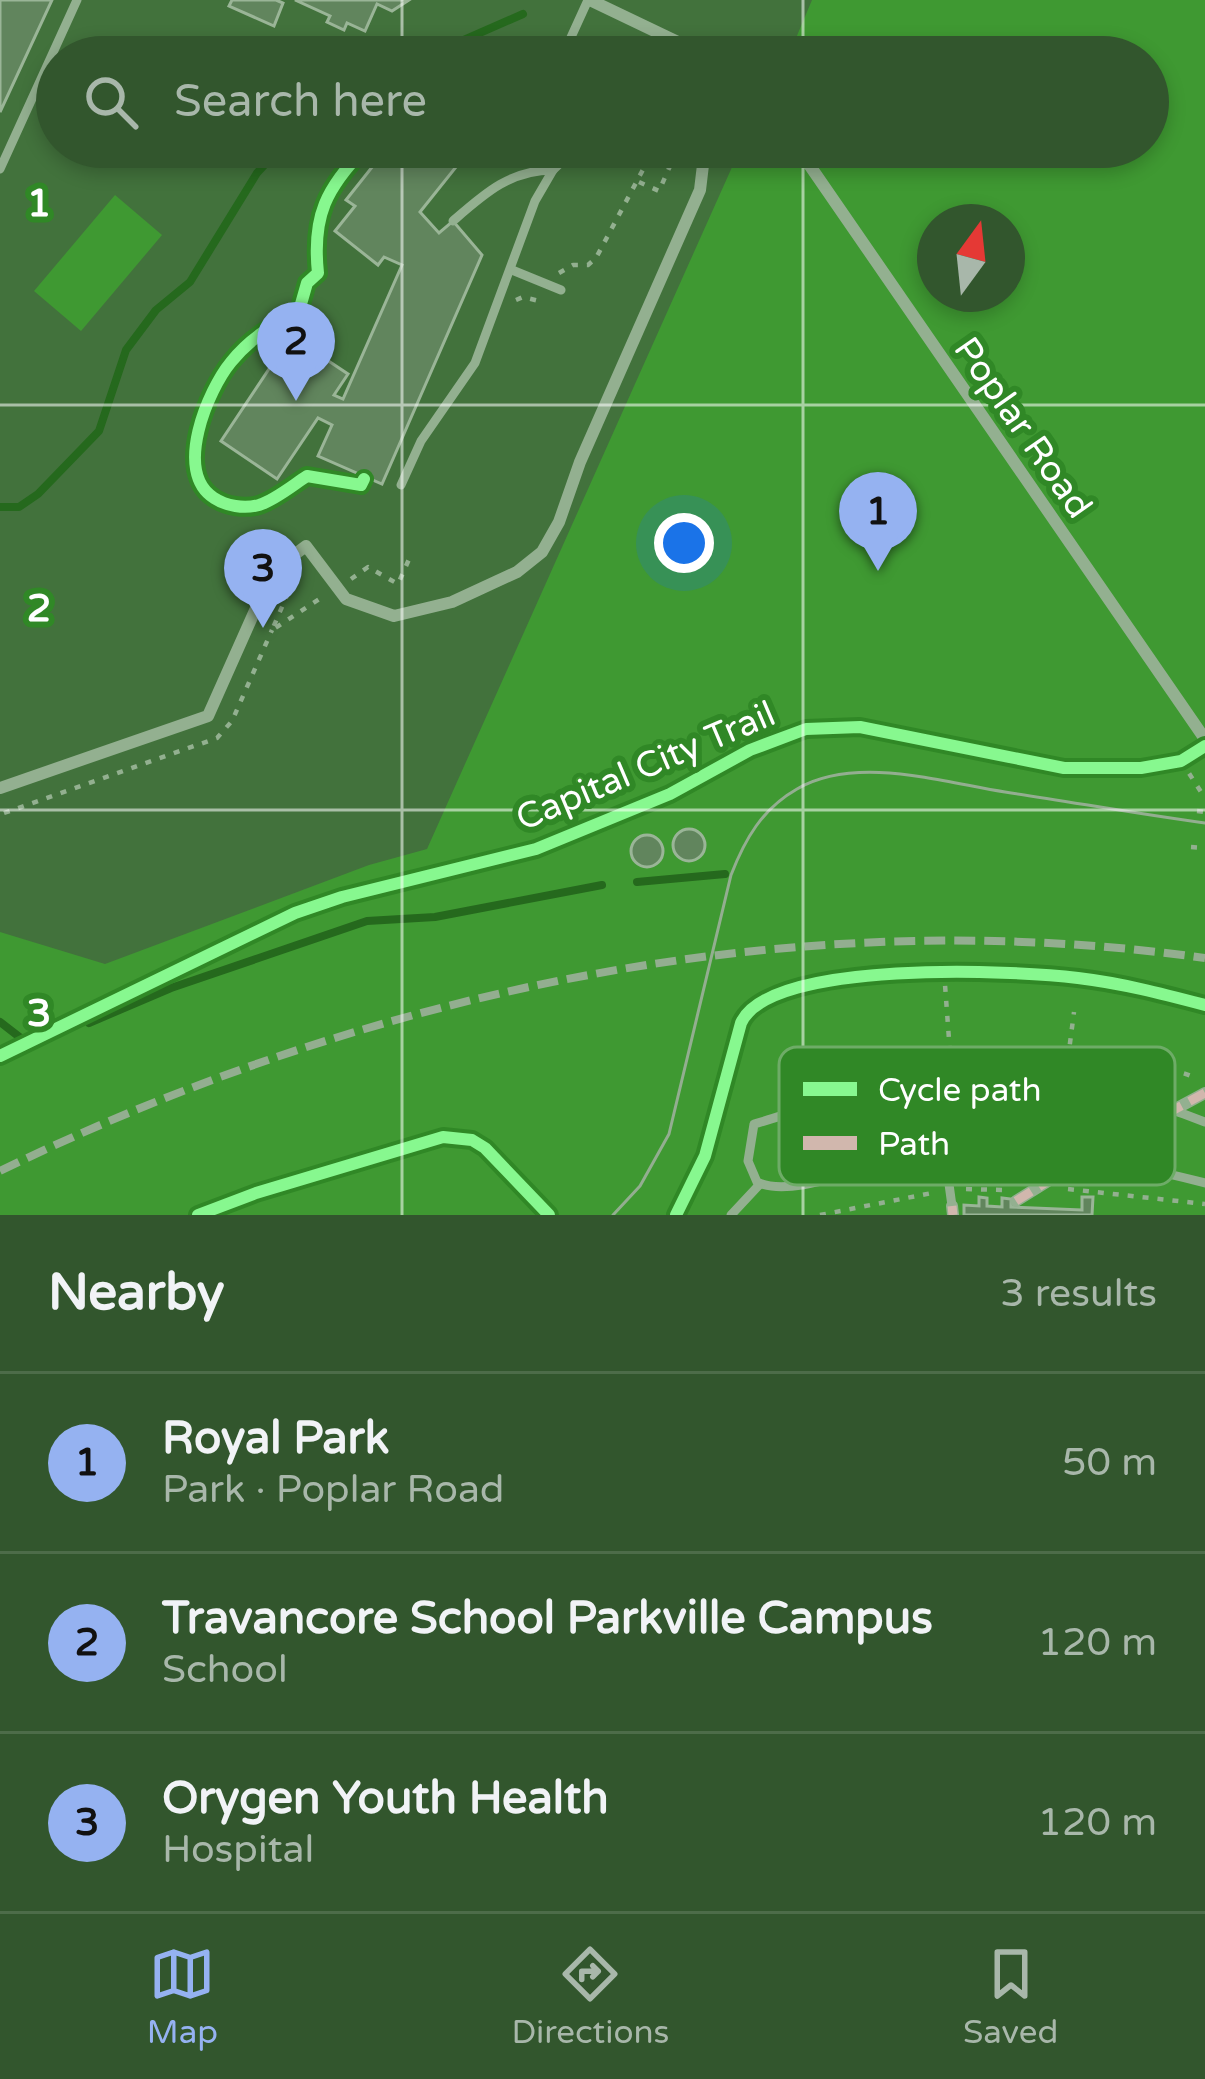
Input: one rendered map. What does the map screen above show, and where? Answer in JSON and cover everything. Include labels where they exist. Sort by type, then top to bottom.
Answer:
[{"type":"street","points":[[589,0],[660,36]]},
{"type":"street","points":[[0,788],[208,716],[269,579],[306,546],[346,599],[394,616],[452,602],[517,572],[542,552],[700,190],[703,168]]},
{"type":"street","name":"Poplar Road","points":[[811,168],[1205,739]]},
{"type":"street","points":[[1175,1109],[1205,1093]]},
{"type":"street","points":[[1016,1201],[1041,1185]]},
{"type":"lane","points":[[60,36],[76,0]]},
{"type":"lane","points":[[572,36],[589,0]]},
{"type":"lane","points":[[0,169],[36,89]]},
{"type":"lane","points":[[454,221],[510,178],[532,170],[553,170]]},
{"type":"lane","points":[[401,485],[421,441],[475,363],[535,201],[553,170]]},
{"type":"lane","points":[[512,270],[561,290]]},
{"type":"lane","points":[[1175,1110],[1205,1123]]},
{"type":"lane","points":[[779,1117],[754,1124],[748,1161],[760,1184],[795,1185]]},
{"type":"lane","points":[[1175,1178],[1205,1184]]},
{"type":"lane","points":[[731,1215],[760,1184]]},
{"type":"lane","points":[[948,1185],[952,1210]]},
{"type":"path","points":[[639,182],[659,191],[671,168]]},
{"type":"path","points":[[1161,764],[1187,757],[1205,798]]},
{"type":"path","points":[[1191,847],[1205,848]]},
{"type":"path","points":[[926,973],[966,970]]},
{"type":"path","points":[[944,971],[949,1047]]},
{"type":"path","points":[[1068,1047],[1074,1012]]},
{"type":"path","points":[[1175,1073],[1190,1075],[1205,1093]]},
{"type":"path","points":[[972,1189],[1070,1189],[1205,1204]]},
{"type":"path","points":[[820,1215],[949,1190]]},
{"type":"green space","points":[[812,0],[1205,0],[1205,1215],[0,1215],[0,932],[105,964],[369,865],[427,849],[732,168],[1169,168],[1169,36],[797,36]]},
{"type":"green space","points":[[115,195],[162,235],[81,331],[34,291]]},
{"type":"building","points":[[0,0],[52,0],[0,112]]},
{"type":"building","points":[[232,0],[283,3],[274,26],[229,6]]},
{"type":"building","points":[[295,0],[409,0],[392,11],[377,4],[365,31],[347,23],[344,30],[327,22],[330,16]]},
{"type":"building","points":[[371,168],[455,168],[420,212],[439,233],[453,221],[482,255],[382,484],[318,456],[332,425],[318,418],[277,479],[221,441],[291,336],[348,374],[334,395],[343,399],[402,265],[384,257],[378,265],[335,231],[355,206],[346,200]]},
{"type":"building","points":[[689,829],[700,834],[705,845],[700,856],[689,861],[678,856],[673,845],[678,834]]},
{"type":"building","points":[[647,835],[658,840],[663,851],[658,862],[647,867],[636,862],[631,851],[636,840]]},
{"type":"building","points":[[979,1197],[987,1198],[987,1206],[1002,1207],[1002,1198],[1011,1199],[1011,1207],[1082,1210],[1082,1197],[1093,1197],[1092,1215],[964,1215],[964,1205],[979,1206]]},
{"type":"waterway","points":[[473,36],[523,14]]},
{"type":"waterway","points":[[0,507],[19,507],[38,494],[99,431],[126,350],[156,310],[190,282],[262,168]]},
{"type":"waterway","points":[[637,882],[725,874]]},
{"type":"waterway","points":[[89,1023],[171,988],[367,921],[435,917],[602,885]]},
{"type":"waterway","points":[[0,1022],[22,1039]]},
{"type":"tram line","points":[[613,1215],[640,1186],[669,1134],[731,875],[742,849],[774,806],[797,789],[846,774],[900,774],[1205,823]]},
{"type":"railway","points":[[0,1171],[141,1108],[287,1054],[435,1009],[587,975],[741,952],[895,942],[1050,943],[1205,958]]},
{"type":"marked path","points":[[1175,1109],[1205,1093]]},
{"type":"marked path","points":[[1016,1201],[1042,1185]]},
{"type":"marked path","points":[[952,1206],[953,1215]]},
{"type":"cycle path","points":[[348,168],[325,204],[317,235],[318,273],[307,283],[299,311],[254,339],[231,362],[205,410],[195,451],[202,486],[214,498],[235,506],[265,503],[307,476],[361,485],[364,479]]},
{"type":"cycle path","name":"Capital City Trail","points":[[0,1056],[295,913],[536,849],[670,794],[750,750],[806,729],[860,727],[1064,768],[1141,768],[1181,761],[1205,746]]},
{"type":"cycle path","points":[[676,1215],[705,1156],[741,1023],[761,1002],[797,988],[843,979],[951,972],[1094,980],[1205,1005]]},
{"type":"cycle path","points":[[198,1215],[443,1137],[472,1140],[485,1148],[549,1215]]},
{"type":"place","name":"Travancore School Parkville Campus","points":[[296,401]]},
{"type":"place","name":"Royal Park","points":[[878,571]]},
{"type":"place","name":"Orygen Youth Health","points":[[263,628]]}]
